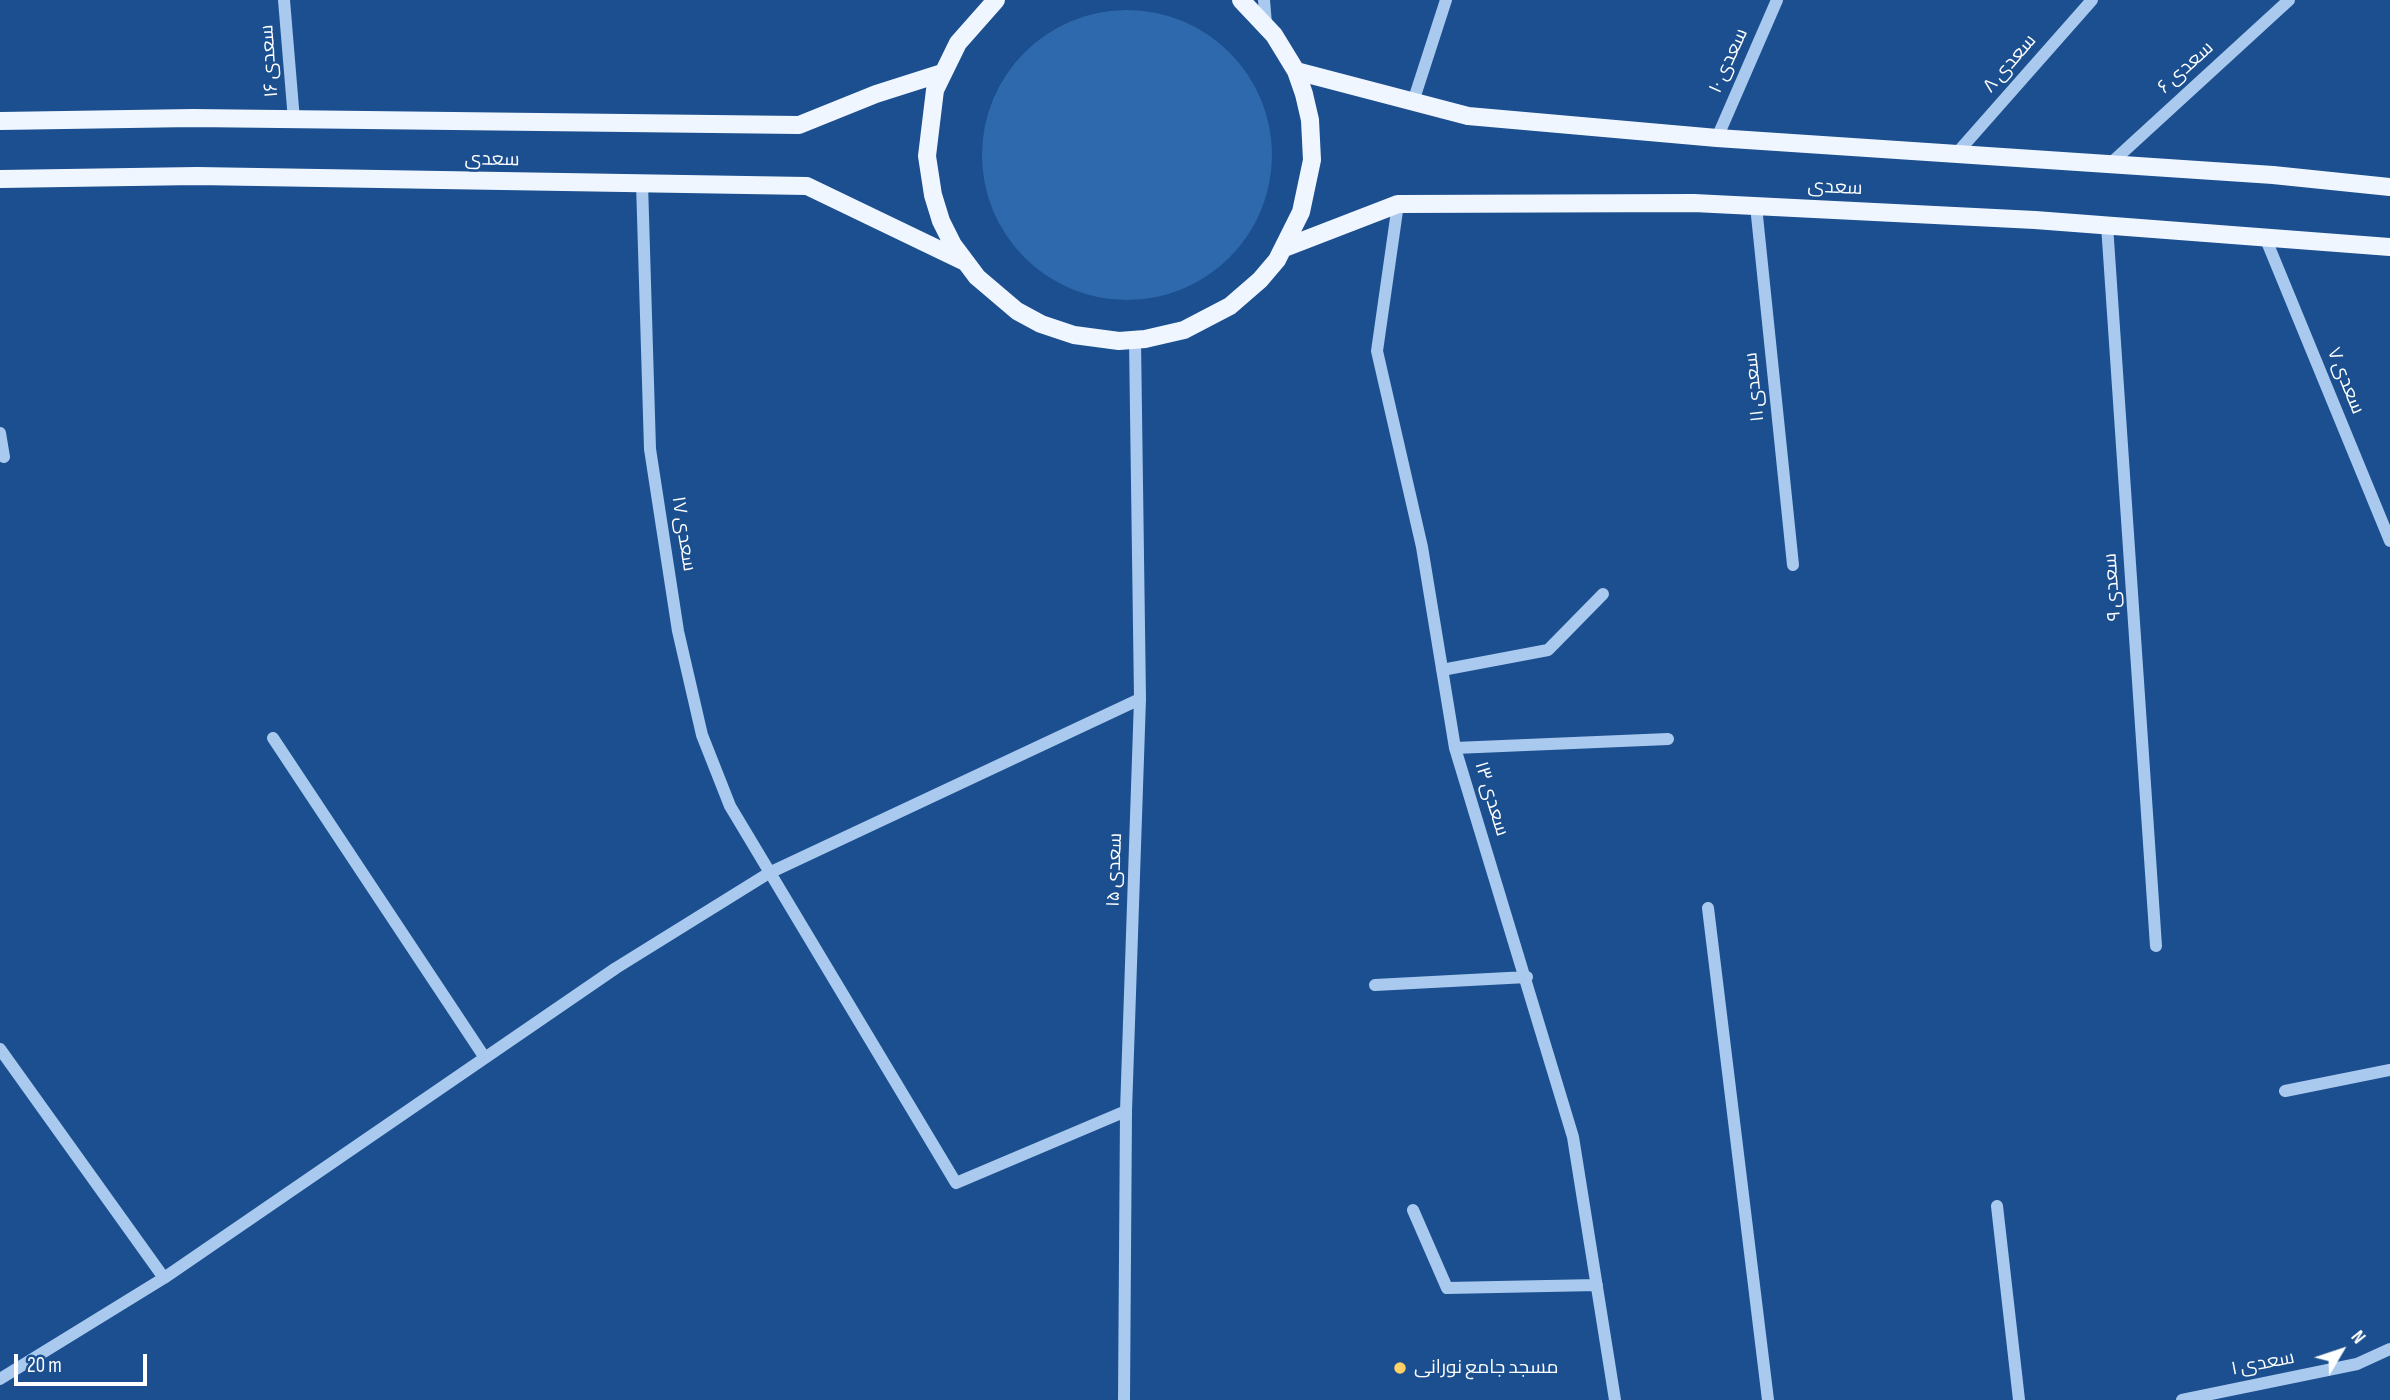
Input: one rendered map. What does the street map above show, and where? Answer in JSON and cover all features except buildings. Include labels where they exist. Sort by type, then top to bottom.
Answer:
[{"type":"main road","points":[[996,0],[965,32],[942,73],[929,116],[928,170],[941,221],[965,262],[996,295],[1041,324],[1092,339],[1135,340],[1184,330],[1219,313],[1260,280],[1284,248],[1305,200],[1311,160],[1310,120],[1296,71],[1266,24],[1241,0]]},
{"type":"main road","points":[[1296,71],[1468,116],[1717,138],[2110,164],[2390,187]]},
{"type":"main road","name":"سعدی","points":[[0,121],[294,120],[799,125],[876,94],[942,73]]},
{"type":"main road","name":"سعدی","points":[[0,179],[197,176],[807,186],[965,262]]},
{"type":"main road","name":"سعدی","points":[[1284,248],[1398,204],[1694,203],[2107,225],[2390,247]]},
{"type":"street","name":"سعدی ۱۶","points":[[285,0],[294,120]]},
{"type":"street","points":[[1264,0],[1266,24]]},
{"type":"street","points":[[1413,102],[1446,0]]},
{"type":"street","name":"سعدی ۱۰","points":[[1717,138],[1777,0]]},
{"type":"street","name":"سعدی ۸","points":[[1957,153],[2092,0]]},
{"type":"street","name":"سعدی ۶","points":[[2110,164],[2289,0]]},
{"type":"street","name":"سعدی ۱۷","points":[[642,183],[650,449],[678,631],[702,735],[730,806],[956,1183],[1126,1111]]},
{"type":"street","name":"سعدی ۱۳","points":[[1398,204],[1377,351],[1422,547],[1455,748],[1527,977],[1573,1137],[1615,1400]]},
{"type":"street","name":"سعدی ۱۱","points":[[1756,206],[1793,565]]},
{"type":"street","name":"سعدی ۹","points":[[2107,225],[2156,946]]},
{"type":"street","name":"سعدی ۷","points":[[2265,237],[2390,541]]},
{"type":"street","name":"سعدی ۱۵","points":[[1124,1400],[1126,1111],[1140,699],[1135,340]]},
{"type":"street","points":[[0,433],[4,457]]},
{"type":"street","points":[[1442,670],[1548,650],[1603,594]]},
{"type":"street","points":[[0,1379],[164,1278],[616,968],[769,873],[1140,699]]},
{"type":"street","points":[[273,738],[485,1058]]},
{"type":"street","points":[[1455,748],[1668,739]]},
{"type":"street","points":[[1709,908],[1768,1400]]},
{"type":"street","points":[[1375,985],[1527,977]]},
{"type":"street","points":[[0,1049],[164,1278]]},
{"type":"street","points":[[2285,1091],[2390,1070]]},
{"type":"street","points":[[1997,1206],[2019,1400]]},
{"type":"street","points":[[1413,1210],[1447,1287],[1597,1285]]},
{"type":"street","name":"سعدی ۱","points":[[2182,1400],[2357,1364],[2390,1349]]},
{"type":"shaded area","points":[[1127,10],[1155,13],[1183,21],[1208,34],[1230,52],[1248,74],[1261,99],[1269,127],[1272,155],[1269,183],[1261,211],[1248,236],[1230,258],[1208,276],[1183,289],[1155,297],[1127,300],[1099,297],[1071,289],[1046,276],[1024,258],[1006,236],[993,211],[985,183],[982,155],[985,127],[993,99],[1006,74],[1024,52],[1046,34],[1071,21],[1099,13]]},
{"type":"place","name":"مسجد جامع نورانی","points":[[1400,1368]]}]
